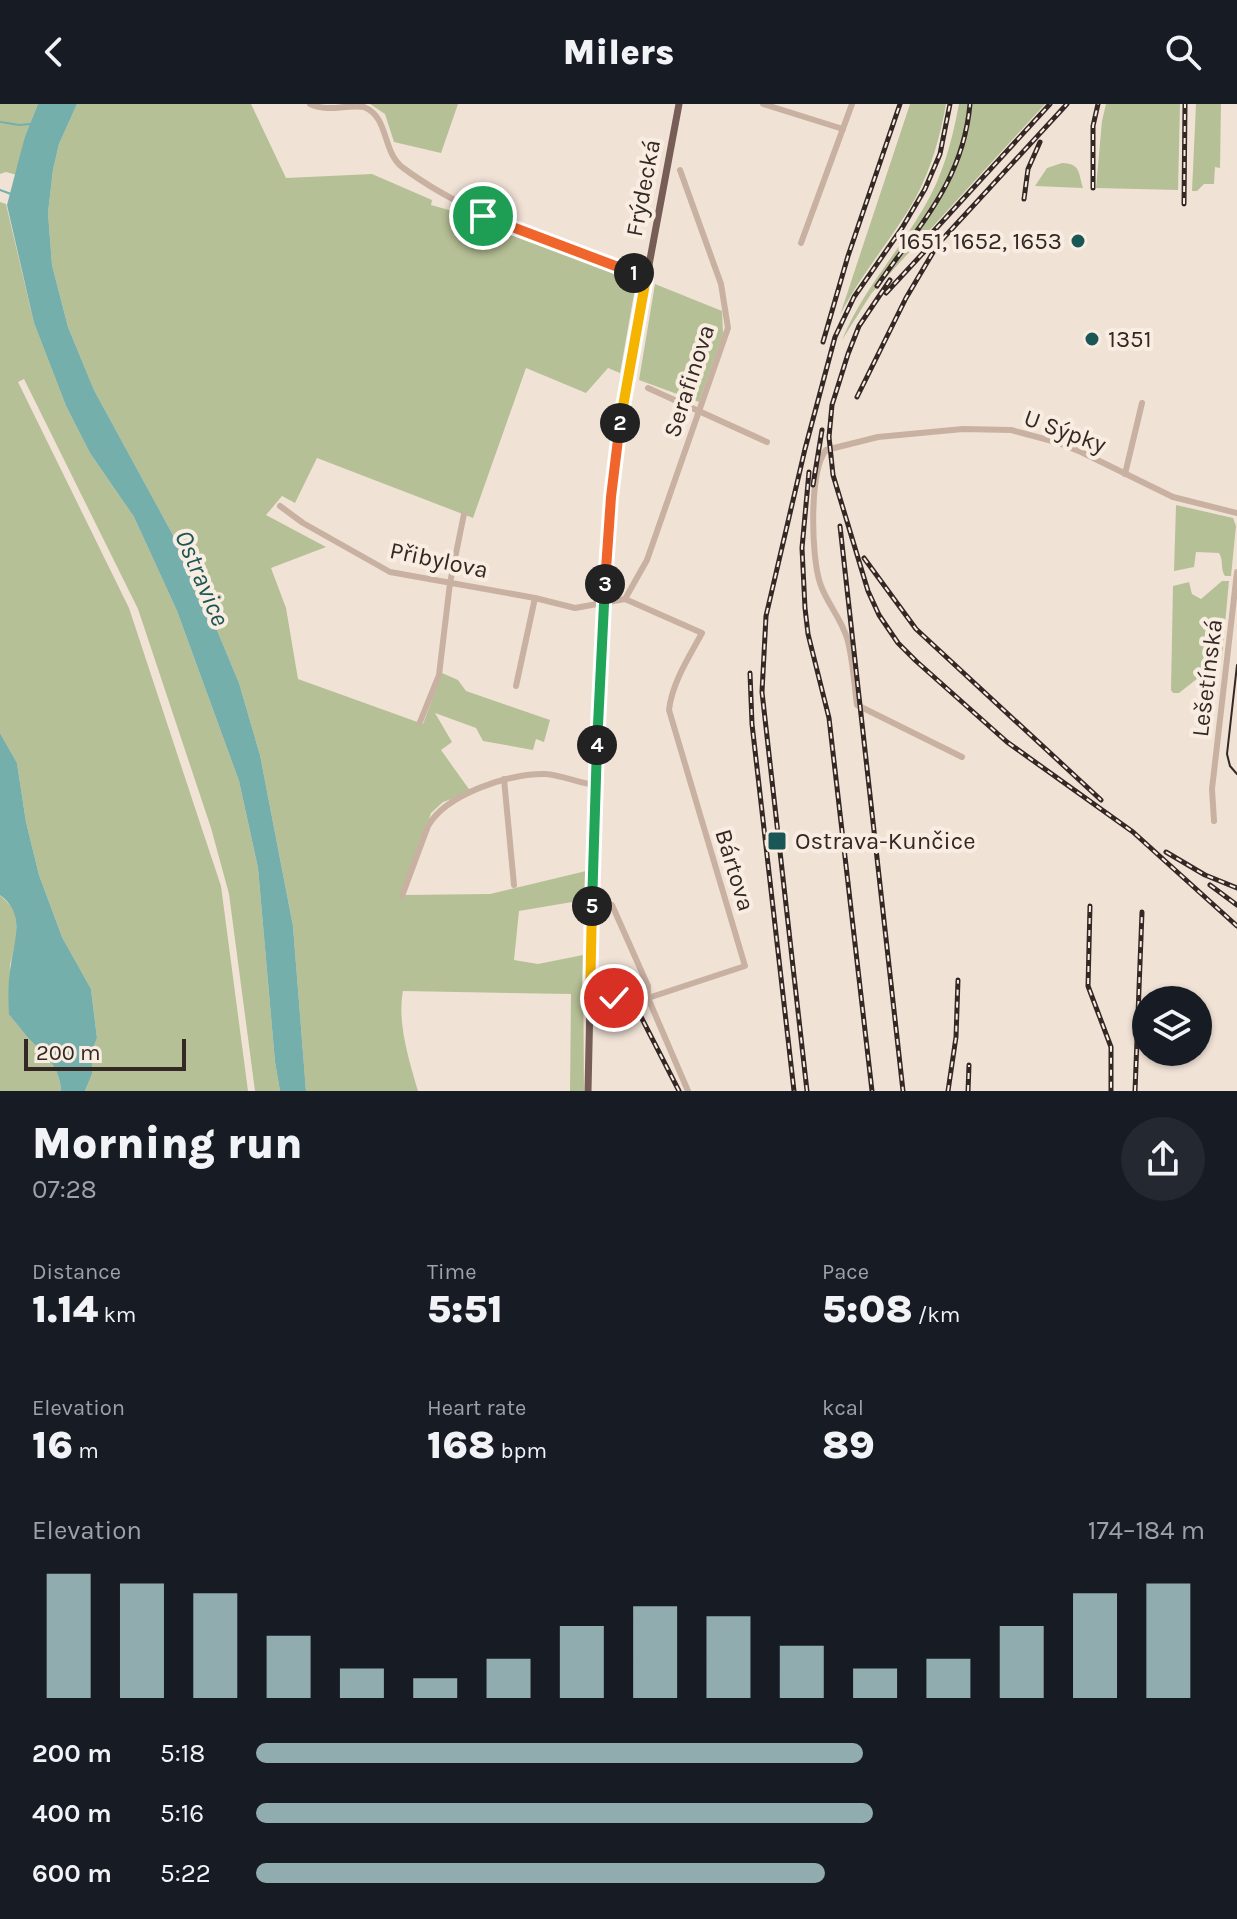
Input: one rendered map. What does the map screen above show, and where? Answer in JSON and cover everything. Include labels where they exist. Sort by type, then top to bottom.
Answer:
[{"type":"main road","name":"Frýdecká","points":[[588,1091],[595,785],[604,603],[616,450],[679,104]]},
{"type":"street","points":[[310,104],[322,109],[346,105],[364,107],[380,119],[388,145],[399,165],[483,216],[646,278]]},
{"type":"street","points":[[763,104],[843,129]]},
{"type":"street","points":[[801,243],[852,104]]},
{"type":"street","name":"Serafinova","points":[[625,599],[647,560],[726,335],[727,308],[721,284],[680,170]]},
{"type":"street","points":[[648,388],[767,442]]},
{"type":"street","points":[[1125,474],[1142,403]]},
{"type":"street","name":"U Sýpky","points":[[962,757],[857,705],[846,635],[827,601],[817,571],[815,498],[819,465],[826,450],[878,437],[963,429],[1011,430],[1056,442],[1173,497],[1237,513]]},
{"type":"street","name":"Přibylova","points":[[280,506],[382,570],[575,608],[625,599]]},
{"type":"street","points":[[420,722],[439,675],[450,583],[464,514]]},
{"type":"street","name":"Lešetínská","points":[[1214,821],[1212,789],[1237,572]]},
{"type":"street","points":[[516,686],[535,598]]},
{"type":"street","name":"Bártova","points":[[590,998],[648,998],[745,966],[669,710],[683,669],[702,633],[625,599]]},
{"type":"street","points":[[402,896],[433,815],[451,802],[521,774],[549,774],[575,783],[595,785]]},
{"type":"street","points":[[504,779],[514,885]]},
{"type":"street","points":[[612,905],[648,986],[648,998],[688,1091]]},
{"type":"green space","points":[[0,104],[38,104],[25,136],[17,175],[0,174]]},
{"type":"green space","points":[[77,104],[251,104],[286,178],[372,174],[432,200],[431,205],[474,217],[637,277],[620,373],[608,368],[586,393],[526,368],[473,518],[317,458],[295,503],[282,496],[266,515],[326,547],[271,568],[286,608],[298,679],[423,724],[442,673],[458,680],[466,691],[550,720],[544,742],[536,739],[533,750],[483,741],[476,728],[435,713],[452,742],[441,750],[471,792],[443,802],[431,813],[403,895],[490,894],[586,871],[584,900],[519,911],[514,960],[538,964],[583,955],[584,1091],[570,1091],[571,994],[403,991],[403,1029],[418,1091],[306,1091],[293,926],[260,755],[239,683],[192,570],[94,390],[68,327],[52,265],[48,213],[53,170],[59,144]]},
{"type":"green space","points":[[370,104],[458,104],[441,153],[394,142],[385,114]]},
{"type":"green space","points":[[910,104],[946,104],[934,153],[915,199],[840,315]]},
{"type":"green space","points":[[959,104],[1045,104],[871,294],[842,340],[859,305],[930,197],[946,158]]},
{"type":"green space","points":[[1106,104],[1180,104],[1178,190],[1096,188]]},
{"type":"green space","points":[[1196,104],[1221,104],[1220,168],[1215,167],[1214,184],[1204,184],[1197,191],[1192,191]]},
{"type":"green space","points":[[1062,163],[1076,167],[1083,188],[1035,186],[1047,168]]},
{"type":"green space","points":[[0,202],[6,204],[34,323],[66,406],[90,453],[134,517],[177,611],[239,781],[258,868],[280,1091],[255,1091],[229,894],[211,828],[138,609],[24,379],[18,382],[129,608],[221,886],[248,1091],[85,1091],[92,1074],[92,1051],[97,1038],[91,989],[62,937],[39,875],[26,822],[17,763],[0,733]]},
{"type":"green space","points":[[655,284],[722,311],[723,334],[699,402],[639,380]]},
{"type":"green space","points":[[1176,505],[1233,518],[1236,526],[1231,576],[1225,576],[1219,553],[1196,552],[1194,567],[1174,571]]},
{"type":"green space","points":[[1222,581],[1229,581],[1222,656],[1179,693],[1173,693],[1173,586],[1189,582],[1192,594],[1201,599]]},
{"type":"green space","points":[[0,895],[15,910],[17,935],[10,965],[9,1015],[51,1063],[58,1075],[61,1091],[0,1091]]},
{"type":"water","points":[[38,104],[77,104],[59,144],[48,213],[52,265],[68,327],[94,390],[192,570],[239,683],[260,755],[293,926],[306,1091],[280,1091],[258,868],[239,781],[177,611],[134,517],[90,453],[66,406],[34,323],[7,205],[25,136]]},
{"type":"water","points":[[0,733],[17,763],[26,822],[39,875],[62,937],[91,989],[97,1038],[92,1051],[92,1074],[85,1091],[61,1091],[58,1075],[51,1063],[9,1015],[9,976],[16,918],[8,902],[0,895]]},
{"type":"waterway","points":[[1,122],[31,124]]},
{"type":"waterway","points":[[0,190],[11,194]]},
{"type":"tram line","points":[[1237,665],[1227,754],[1230,766],[1237,774]]},
{"type":"railway","points":[[823,342],[848,256],[900,104]]},
{"type":"railway","points":[[807,1091],[762,692],[766,616],[835,337],[854,297],[925,189],[940,154],[950,104]]},
{"type":"railway","points":[[877,286],[949,180],[966,132],[970,104]]},
{"type":"railway","points":[[920,246],[1050,104]]},
{"type":"railway","points":[[857,397],[906,298],[938,244],[1067,104]]},
{"type":"railway","points":[[1093,188],[1093,126],[1098,104]]},
{"type":"railway","points":[[1184,204],[1185,104]]},
{"type":"railway","points":[[1024,199],[1028,169],[1040,142]]},
{"type":"railway","points":[[886,293],[924,252]]},
{"type":"railway","points":[[890,280],[859,326],[848,354],[832,405],[829,437],[833,475],[868,591],[879,615],[898,643],[916,661],[1007,742],[1133,832],[1237,926]]},
{"type":"railway","points":[[813,485],[822,430]]},
{"type":"railway","points":[[809,472],[802,548],[805,608],[808,634],[829,718],[872,1091]]},
{"type":"railway","points":[[840,526],[903,1091]]},
{"type":"railway","points":[[864,558],[916,629],[1101,800]]},
{"type":"railway","points":[[750,673],[752,724],[794,1091]]},
{"type":"railway","points":[[1166,852],[1205,875],[1237,888]]},
{"type":"railway","points":[[1210,885],[1237,905]]},
{"type":"railway","points":[[1090,906],[1088,986],[1111,1047],[1111,1091]]},
{"type":"railway","points":[[1135,1091],[1142,912]]},
{"type":"railway","points":[[948,1091],[956,1037],[958,980]]},
{"type":"railway","points":[[638,1011],[679,1091]]},
{"type":"railway","points":[[968,1091],[969,1065]]},
{"type":"place","name":"1651, 1652, 1653","points":[[1078,241]]},
{"type":"place","name":"1351","points":[[1092,339]]},
{"type":"place","name":"Ostrava-Kunčice","points":[[777,841]]},
{"type":"route","points":[[483,216],[646,278],[621,415],[611,497],[595,776],[590,998],[614,998]]},
{"type":"water label","name":"Ostravice","points":[[202,578]]}]
